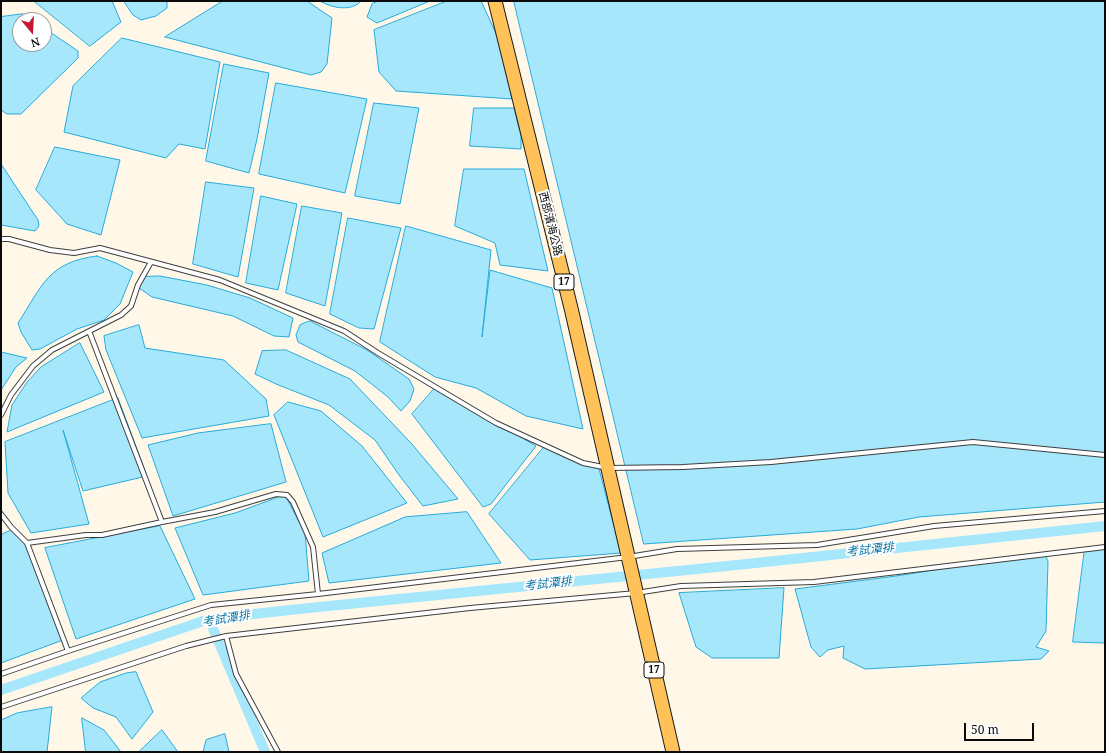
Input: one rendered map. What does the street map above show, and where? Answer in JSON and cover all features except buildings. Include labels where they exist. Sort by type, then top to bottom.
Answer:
[{"type":"main road","name":"西部濱海公路","points":[[495,1],[608,468],[629,561]]},
{"type":"main road","name":"17","points":[[629,561],[673,752]]},
{"type":"lane","points":[[1,239],[50,250],[74,253],[100,248],[220,280],[344,331],[378,353],[496,423],[583,463],[608,468],[771,462],[973,442],[1105,455]]},
{"type":"lane","points":[[1,415],[10,395],[33,366],[52,350],[121,315],[131,306],[138,285],[151,262]]},
{"type":"lane","points":[[90,331],[162,522]]},
{"type":"lane","points":[[27,543],[86,534],[102,535],[215,512],[276,494],[287,495],[293,502],[313,547],[318,594]]},
{"type":"lane","points":[[1,674],[211,605],[629,561],[677,549],[817,545],[934,526],[1105,511]]},
{"type":"lane","points":[[1,514],[11,527],[27,543],[68,651]]},
{"type":"lane","points":[[1,707],[186,646],[226,636],[635,590],[681,586],[814,582],[1105,547]]},
{"type":"lane","points":[[226,636],[236,674],[278,752]]},
{"type":"water","points":[[34,1],[112,1],[121,22],[90,46],[52,15],[52,12],[48,12]]},
{"type":"water","points":[[124,1],[167,1],[167,8],[156,16],[141,20],[133,15]]},
{"type":"water","points":[[223,1],[307,1],[332,18],[327,64],[321,72],[311,75],[165,37]]},
{"type":"water","points":[[320,1],[361,1],[352,7],[341,8],[330,6]]},
{"type":"water","points":[[378,1],[430,1],[377,23],[367,17],[372,4]]},
{"type":"water","points":[[447,1],[481,1],[500,42],[512,99],[396,91],[379,72],[374,30]]},
{"type":"water","points":[[514,1],[1105,1],[1105,502],[919,517],[857,529],[644,544]]},
{"type":"water","points":[[12,16],[12,52],[52,52],[52,33],[78,51],[78,58],[21,114],[7,114],[1,110],[1,17]]},
{"type":"water","points":[[122,38],[220,62],[205,149],[179,144],[166,158],[64,132],[73,86]]},
{"type":"water","points":[[224,64],[269,73],[249,173],[206,161]]},
{"type":"water","points":[[276,83],[367,99],[345,193],[259,174]]},
{"type":"water","points":[[374,103],[419,108],[400,204],[355,196]]},
{"type":"water","points":[[474,108],[514,108],[521,136],[521,149],[470,146]]},
{"type":"water","points":[[55,147],[120,160],[101,235],[67,224],[36,190]]},
{"type":"water","points":[[1,164],[38,220],[39,226],[35,231],[1,225]]},
{"type":"water","points":[[464,169],[524,169],[548,271],[500,265],[495,243],[455,226]]},
{"type":"water","points":[[206,182],[254,188],[238,277],[193,264]]},
{"type":"water","points":[[261,196],[297,204],[278,290],[246,283]]},
{"type":"water","points":[[302,206],[342,213],[325,306],[286,293]]},
{"type":"water","points":[[348,218],[401,228],[374,329],[359,328],[330,314]]},
{"type":"water","points":[[406,226],[491,250],[482,337],[490,270],[552,288],[583,429],[526,416],[476,388],[435,377],[380,342]]},
{"type":"water","points":[[97,256],[116,263],[133,272],[120,304],[104,320],[77,329],[40,349],[32,350],[21,332],[18,323],[41,287],[57,270],[67,264],[81,259]]},
{"type":"water","points":[[160,276],[207,285],[250,298],[293,318],[289,337],[274,336],[233,316],[152,297],[139,288],[140,277]]},
{"type":"water","points":[[310,321],[367,350],[409,379],[414,389],[410,401],[401,411],[388,397],[355,371],[298,342],[296,335],[300,325]]},
{"type":"water","points":[[139,325],[145,348],[224,360],[266,399],[269,416],[142,438],[106,350],[104,336]]},
{"type":"water","points":[[80,343],[104,392],[7,432],[12,405],[27,382],[41,367]]},
{"type":"water","points":[[286,350],[350,379],[411,443],[458,499],[423,506],[375,440],[329,405],[255,374],[262,351]]},
{"type":"water","points":[[1,352],[27,358],[16,367],[1,390]]},
{"type":"water","points":[[436,387],[536,446],[491,504],[483,507],[412,414]]},
{"type":"water","points":[[118,398],[147,476],[83,491],[63,430],[89,524],[31,533],[8,493],[5,442]]},
{"type":"water","points":[[288,402],[321,411],[362,446],[407,503],[323,537],[274,415]]},
{"type":"water","points":[[271,424],[286,482],[173,516],[148,445],[198,433]]},
{"type":"water","points":[[545,446],[599,469],[621,553],[530,560],[489,514]]},
{"type":"water","points":[[285,495],[305,533],[309,581],[203,595],[175,528],[235,513]]},
{"type":"water","points":[[467,512],[501,563],[329,583],[322,553],[405,517]]},
{"type":"water","points":[[160,526],[195,599],[76,639],[45,548]]},
{"type":"water","points":[[14,529],[24,539],[63,640],[1,663],[1,535]]},
{"type":"water","points":[[1085,548],[1105,549],[1105,643],[1073,642]]},
{"type":"water","points":[[1044,553],[1048,561],[1046,631],[1036,647],[1049,651],[1041,659],[865,669],[843,658],[844,646],[828,650],[820,657],[811,647],[795,589],[896,576]]},
{"type":"water","points":[[784,588],[779,658],[712,658],[696,647],[679,593]]},
{"type":"water","points":[[136,672],[153,712],[132,739],[116,717],[93,708],[81,698],[100,682],[126,673]]},
{"type":"water","points":[[52,707],[47,752],[1,752],[1,720],[17,713]]},
{"type":"water","points":[[82,718],[104,730],[121,752],[86,752]]},
{"type":"water","points":[[162,730],[178,752],[139,752]]},
{"type":"water","points":[[225,734],[229,752],[203,752],[206,740]]},
{"type":"waterway","name":"考試潭排","points":[[1,690],[209,619],[1105,526]]},
{"type":"waterway","points":[[209,619],[265,752]]}]
